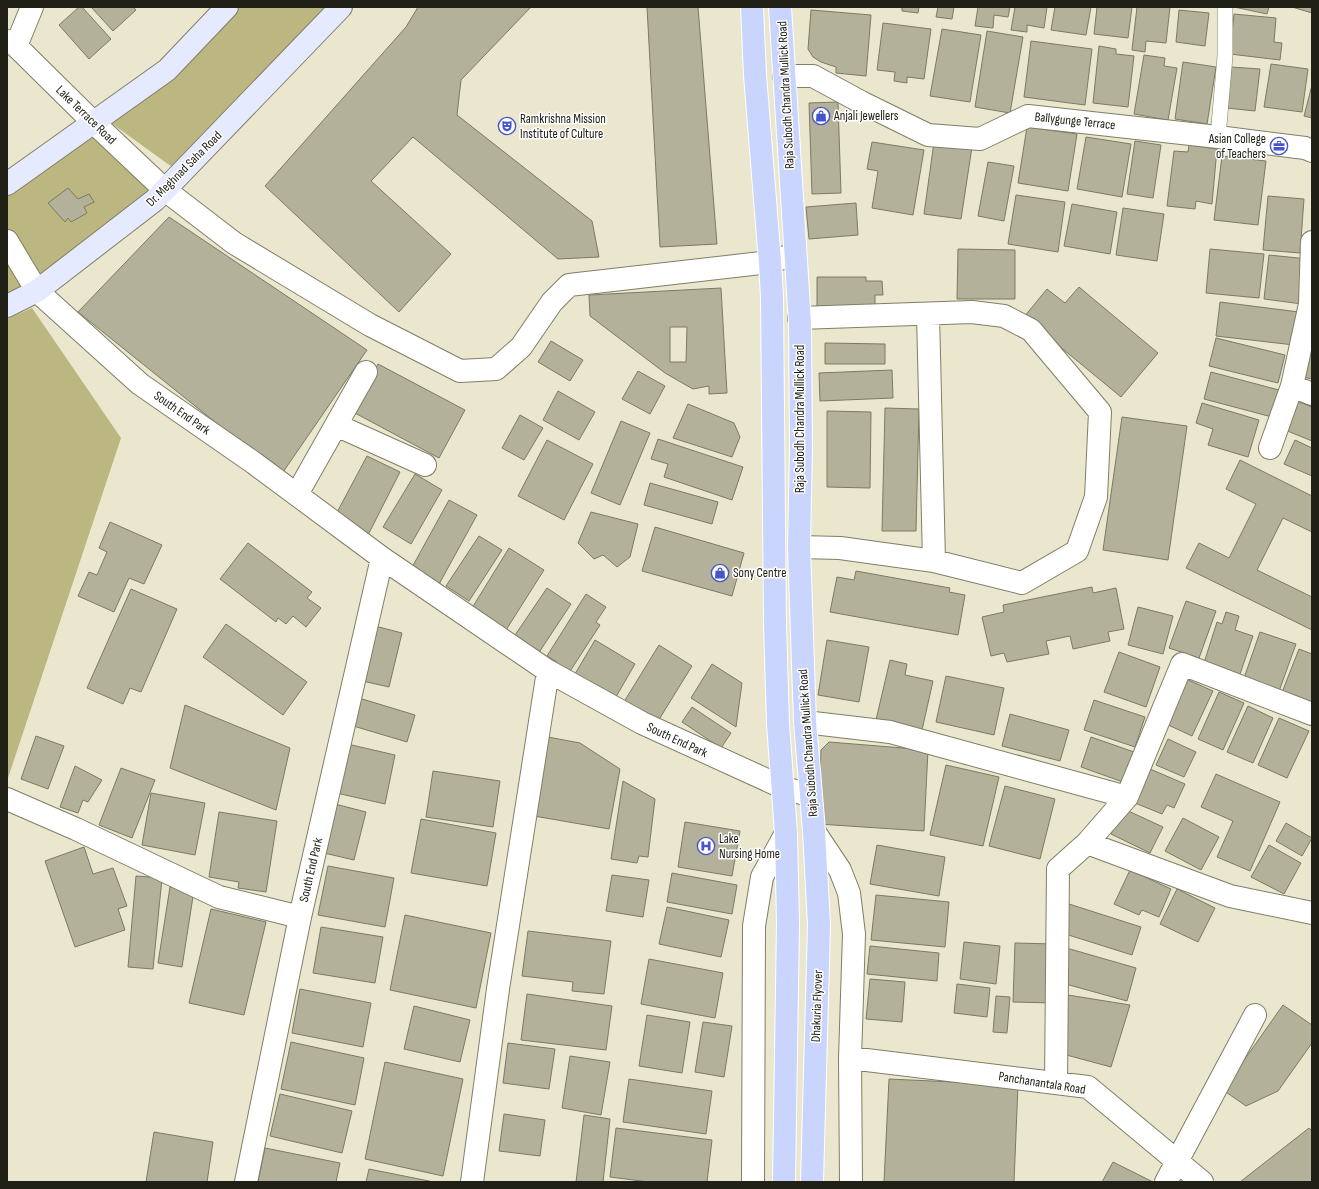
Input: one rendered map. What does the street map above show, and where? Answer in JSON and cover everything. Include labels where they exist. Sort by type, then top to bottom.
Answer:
[{"type":"main road","points":[[752,7],[755,75],[770,262],[775,623],[778,724],[786,833],[788,923],[784,1182]]},
{"type":"main road","name":"Raja Subodh Chandra Mullick Road","points":[[780,7],[799,318],[801,448],[799,547],[805,722],[814,831]]},
{"type":"main road","name":"Dhakuria Flyover","points":[[812,1182],[819,925],[814,831]]},
{"type":"street","points":[[11,44],[32,7]]},
{"type":"street","points":[[7,184],[167,70],[227,7]]},
{"type":"street","name":"Dr. Meghnad Saha Road","points":[[7,306],[37,291],[155,200],[341,7]]},
{"type":"street","name":"Lake Terrace Road","points":[[11,44],[165,190],[234,243],[370,324],[460,371],[496,369],[521,347],[552,302],[569,285],[770,262],[795,254]]},
{"type":"street","name":"Ballygunge Terrace","points":[[784,76],[813,76],[861,102],[928,135],[980,139],[1028,116],[1218,137],[1305,148],[1312,151]]},
{"type":"street","name":"South End Park","points":[[7,241],[37,291],[140,384],[254,463],[382,558],[548,671],[642,723],[782,788],[811,796]]},
{"type":"street","points":[[1270,448],[1302,390],[1310,304],[1312,242]]},
{"type":"street","points":[[799,318],[972,312],[1004,316],[1031,330],[1100,412],[1096,497],[1077,550],[1022,583],[934,561],[840,548],[799,547]]},
{"type":"street","points":[[928,314],[934,561]]},
{"type":"street","points":[[297,494],[366,372]]},
{"type":"street","points":[[336,425],[425,465]]},
{"type":"street","name":"South End Park","points":[[246,1182],[300,918],[382,558]]},
{"type":"street","points":[[1056,1083],[1058,869],[1087,843],[1127,796],[1182,664],[1312,714]]},
{"type":"street","points":[[472,1182],[498,989],[548,671]]},
{"type":"street","points":[[805,722],[890,732],[1127,796]]},
{"type":"street","points":[[7,799],[76,829],[219,897],[300,918]]},
{"type":"street","points":[[814,831],[840,870],[849,893],[854,934],[850,1058],[851,1182]]},
{"type":"street","points":[[753,1182],[754,926],[762,877],[786,833]]},
{"type":"street","points":[[1087,843],[1230,896],[1312,913]]},
{"type":"street","points":[[1166,1182],[1255,1015]]},
{"type":"street","name":"Panchanantala Road","points":[[850,1058],[1088,1087],[1202,1182]]},
{"type":"lane","points":[[1218,137],[1225,56],[1225,7]]},
{"type":"shaded area","points":[[239,7],[329,7],[172,167],[107,120],[185,65]]},
{"type":"shaded area","points":[[93,132],[160,183],[46,277],[7,297],[7,193]]},
{"type":"shaded area","points":[[32,308],[121,438],[7,781],[7,319]]},
{"type":"building","points":[[79,7],[82,7],[111,39],[89,59],[59,25]]},
{"type":"building","points":[[91,7],[133,7],[136,10],[113,31]]},
{"type":"building","points":[[418,7],[531,7],[461,80],[457,115],[592,221],[599,257],[558,259],[413,137],[371,181],[451,254],[399,312],[265,186],[406,27]]},
{"type":"building","points":[[647,7],[698,7],[717,244],[660,247]]},
{"type":"building","points":[[902,7],[919,7],[918,13],[902,11]]},
{"type":"building","points":[[938,7],[954,7],[952,19],[936,17]]},
{"type":"building","points":[[978,7],[1010,7],[1008,17],[994,15],[993,28],[975,26]]},
{"type":"building","points":[[1015,7],[1047,7],[1044,28],[1027,25],[1027,32],[1011,30]]},
{"type":"building","points":[[1055,7],[1091,7],[1086,35],[1051,30]]},
{"type":"building","points":[[1097,7],[1132,7],[1128,38],[1094,34]]},
{"type":"building","points":[[1137,7],[1170,7],[1166,43],[1146,41],[1145,52],[1132,50]]},
{"type":"building","points":[[1234,7],[1269,7],[1267,14]]},
{"type":"building","points":[[1292,7],[1312,7],[1312,13]]},
{"type":"building","points":[[811,10],[871,15],[866,76],[836,73],[836,67],[821,62],[813,57],[808,49]]},
{"type":"building","points":[[1179,10],[1209,13],[1205,46],[1176,42]]},
{"type":"building","points":[[1234,14],[1276,18],[1274,42],[1282,43],[1280,60],[1230,54]]},
{"type":"building","points":[[883,23],[931,29],[924,79],[907,77],[907,83],[894,81],[895,72],[877,70]]},
{"type":"building","points":[[942,29],[981,35],[970,102],[930,96]]},
{"type":"building","points":[[987,31],[1023,37],[1010,113],[975,107]]},
{"type":"building","points":[[1031,41],[1092,49],[1085,105],[1024,97]]},
{"type":"building","points":[[1099,46],[1116,49],[1116,54],[1134,56],[1128,107],[1093,103]]},
{"type":"building","points":[[1144,55],[1165,58],[1164,66],[1177,68],[1168,120],[1134,114]]},
{"type":"building","points":[[1183,62],[1216,67],[1207,124],[1175,119]]},
{"type":"building","points":[[1271,64],[1308,69],[1302,112],[1264,107]]},
{"type":"building","points":[[1231,67],[1260,69],[1255,111],[1227,108]]},
{"type":"building","points":[[1312,85],[1312,118],[1304,116]]},
{"type":"building","points":[[838,102],[841,193],[812,194],[809,103]]},
{"type":"building","points":[[1027,127],[1077,134],[1068,191],[1018,183]]},
{"type":"building","points":[[1086,137],[1131,144],[1122,197],[1077,189]]},
{"type":"building","points":[[1135,141],[1161,145],[1153,198],[1127,194]]},
{"type":"building","points":[[872,142],[924,150],[913,215],[872,208],[878,171],[867,169]]},
{"type":"building","points":[[934,142],[972,147],[961,219],[924,214]]},
{"type":"building","points":[[1189,145],[1217,149],[1212,204],[1196,201],[1195,209],[1167,206],[1174,151],[1188,152]]},
{"type":"building","points":[[1222,156],[1266,161],[1258,225],[1214,220]]},
{"type":"building","points":[[988,162],[1014,166],[1004,221],[978,216]]},
{"type":"building","points":[[68,188],[78,199],[89,194],[94,202],[84,207],[87,213],[71,222],[68,218],[65,222],[48,203]]},
{"type":"building","points":[[1016,195],[1065,202],[1058,252],[1008,244]]},
{"type":"building","points":[[1268,196],[1304,199],[1300,253],[1263,250]]},
{"type":"building","points":[[856,203],[858,235],[809,239],[806,207]]},
{"type":"building","points":[[1072,204],[1117,212],[1110,254],[1064,246]]},
{"type":"building","points":[[1123,208],[1164,214],[1157,261],[1116,255]]},
{"type":"building","points":[[169,217],[367,350],[281,475],[78,312]]},
{"type":"building","points":[[958,249],[1015,250],[1015,299],[957,299]]},
{"type":"building","points":[[1210,249],[1264,254],[1259,298],[1206,293]]},
{"type":"building","points":[[1269,255],[1308,259],[1302,304],[1264,299]]},
{"type":"building","points":[[817,277],[866,277],[866,281],[882,281],[883,295],[875,295],[875,310],[817,311]]},
{"type":"building","points":[[1079,287],[1158,353],[1121,397],[1024,317],[1047,289],[1065,303]]},
{"type":"building","points":[[721,288],[727,393],[709,394],[709,386],[693,389],[665,373],[590,316],[589,295]],"holes":[[[670,327],[687,327],[686,362],[670,362]]]},
{"type":"building","points":[[1220,302],[1299,312],[1294,345],[1216,336]]},
{"type":"building","points":[[1312,318],[1312,379],[1298,376]]},
{"type":"building","points":[[1216,338],[1285,355],[1278,383],[1209,366]]},
{"type":"building","points":[[551,341],[583,360],[570,381],[538,362]]},
{"type":"building","points":[[825,343],[885,344],[885,364],[825,364]]},
{"type":"building","points":[[378,364],[465,410],[439,458],[353,412]]},
{"type":"building","points":[[892,370],[893,398],[820,401],[819,373]]},
{"type":"building","points":[[638,371],[665,386],[650,414],[622,399]]},
{"type":"building","points":[[1211,372],[1279,390],[1272,417],[1204,399]]},
{"type":"building","points":[[558,391],[595,412],[579,440],[543,420]]},
{"type":"building","points":[[1297,401],[1312,407],[1312,441],[1285,430]]},
{"type":"building","points":[[1202,403],[1259,420],[1248,457],[1208,445],[1213,429],[1196,423]]},
{"type":"building","points":[[688,404],[734,423],[740,437],[732,457],[673,438]]},
{"type":"building","points":[[885,408],[919,409],[916,531],[882,531]]},
{"type":"building","points":[[827,411],[871,412],[870,488],[827,487]]},
{"type":"building","points":[[520,415],[543,428],[524,460],[502,448]]},
{"type":"building","points":[[1122,417],[1187,426],[1168,560],[1103,550]]},
{"type":"building","points":[[621,421],[650,433],[620,505],[591,493]]},
{"type":"building","points":[[658,439],[743,467],[732,500],[664,477],[668,464],[651,459]]},
{"type":"building","points":[[547,440],[593,464],[564,520],[518,496]]},
{"type":"building","points":[[1295,440],[1312,448],[1312,476],[1284,464]]},
{"type":"building","points":[[367,456],[400,472],[368,535],[334,518]]},
{"type":"building","points":[[1240,460],[1312,496],[1312,532],[1283,518],[1257,570],[1312,597],[1312,630],[1186,568],[1199,543],[1229,558],[1256,504],[1226,489]]},
{"type":"building","points":[[415,474],[442,490],[411,544],[383,527]]},
{"type":"building","points":[[650,483],[718,502],[712,524],[644,505]]},
{"type":"building","points":[[449,500],[477,515],[438,586],[410,571]]},
{"type":"building","points":[[591,512],[638,524],[630,557],[617,567],[603,555],[594,559],[578,543]]},
{"type":"building","points":[[110,522],[162,545],[144,584],[129,578],[114,612],[78,596],[89,572],[97,575],[107,552],[99,548]]},
{"type":"building","points":[[655,527],[744,553],[732,596],[642,571]]},
{"type":"building","points":[[479,536],[502,550],[469,601],[446,586]]},
{"type":"building","points":[[248,543],[312,592],[307,598],[321,608],[306,627],[293,616],[286,624],[278,618],[276,622],[220,579]]},
{"type":"building","points":[[509,548],[544,570],[506,630],[472,608]]},
{"type":"building","points":[[856,571],[950,588],[949,592],[965,595],[958,635],[830,612],[837,577],[854,580]]},
{"type":"building","points":[[1092,587],[1093,593],[1116,588],[1124,629],[1108,632],[1110,641],[1073,649],[1070,636],[1046,641],[1049,654],[1007,662],[1004,653],[991,656],[982,617],[1004,612],[1003,605]]},
{"type":"building","points":[[547,588],[571,604],[536,657],[511,641]]},
{"type":"building","points":[[131,589],[177,609],[141,692],[130,688],[123,704],[87,688]]},
{"type":"building","points":[[586,594],[606,607],[596,622],[600,625],[567,676],[553,667],[557,662],[547,656]]},
{"type":"building","points":[[1186,601],[1216,611],[1199,658],[1169,648]]},
{"type":"building","points":[[1138,607],[1173,616],[1163,654],[1128,645]]},
{"type":"building","points":[[1226,612],[1239,616],[1235,630],[1253,636],[1239,677],[1203,666],[1217,622],[1222,624]]},
{"type":"building","points":[[226,624],[307,682],[283,715],[203,657]]},
{"type":"building","points":[[371,625],[402,633],[389,687],[358,680]]},
{"type":"building","points":[[1260,632],[1296,644],[1278,694],[1243,681]]},
{"type":"building","points":[[595,640],[635,664],[613,702],[572,679]]},
{"type":"building","points":[[827,640],[869,647],[859,702],[818,695]]},
{"type":"building","points":[[659,645],[692,666],[655,726],[622,705]]},
{"type":"building","points":[[1299,649],[1312,654],[1312,706],[1281,695]]},
{"type":"building","points":[[1119,652],[1160,667],[1146,707],[1104,692]]},
{"type":"building","points":[[890,660],[907,664],[905,675],[933,681],[922,730],[876,720]]},
{"type":"building","points":[[712,664],[742,683],[736,727],[691,698]]},
{"type":"building","points":[[946,676],[1004,688],[994,735],[936,722]]},
{"type":"building","points":[[1186,679],[1213,691],[1192,736],[1166,724]]},
{"type":"building","points":[[1219,692],[1244,703],[1223,750],[1198,739]]},
{"type":"building","points":[[359,698],[415,715],[407,742],[350,725]]},
{"type":"building","points":[[1094,700],[1145,717],[1135,747],[1084,730]]},
{"type":"building","points":[[185,705],[290,748],[276,810],[170,768]]},
{"type":"building","points":[[1248,706],[1273,718],[1253,763],[1227,752]]},
{"type":"building","points":[[692,707],[731,733],[721,748],[682,722]]},
{"type":"building","points":[[1010,714],[1069,730],[1060,761],[1002,746]]},
{"type":"building","points":[[1279,718],[1309,731],[1287,778],[1258,765]]},
{"type":"building","points":[[36,736],[64,746],[48,789],[21,779]]},
{"type":"building","points":[[548,737],[580,743],[620,769],[609,829],[534,816]]},
{"type":"building","points":[[1091,737],[1134,752],[1123,782],[1081,767]]},
{"type":"building","points":[[1168,739],[1196,752],[1184,777],[1156,765]]},
{"type":"building","points":[[829,742],[928,750],[924,831],[818,824],[821,750]]},
{"type":"building","points":[[343,743],[395,755],[385,804],[332,792]]},
{"type":"building","points":[[946,765],[999,777],[983,846],[930,835]]},
{"type":"building","points":[[75,766],[102,780],[88,802],[83,800],[78,813],[60,807]]},
{"type":"building","points":[[121,768],[155,780],[132,838],[99,825]]},
{"type":"building","points":[[1150,769],[1185,784],[1174,808],[1167,805],[1162,814],[1135,803]]},
{"type":"building","points":[[433,771],[500,781],[493,827],[426,817]]},
{"type":"building","points":[[1216,774],[1280,802],[1250,871],[1217,857],[1233,821],[1201,807]]},
{"type":"building","points":[[623,781],[655,799],[648,857],[639,856],[637,863],[611,859]]},
{"type":"building","points":[[1005,786],[1055,799],[1040,859],[989,846]]},
{"type":"building","points":[[151,793],[205,803],[195,855],[142,845]]},
{"type":"building","points":[[335,804],[366,812],[354,860],[324,853]]},
{"type":"building","points":[[1124,809],[1163,827],[1150,853],[1111,834]]},
{"type":"building","points":[[219,812],[277,821],[266,892],[238,888],[239,882],[209,877]]},
{"type":"building","points":[[1183,818],[1219,837],[1201,870],[1165,851]]},
{"type":"building","points":[[421,819],[496,833],[487,886],[411,873]]},
{"type":"building","points":[[685,822],[740,831],[732,876],[678,867]]},
{"type":"building","points":[[1286,823],[1312,838],[1302,856],[1276,841]]},
{"type":"building","points":[[877,845],[945,857],[939,896],[870,884]]},
{"type":"building","points":[[1269,845],[1301,863],[1284,894],[1251,877]]},
{"type":"building","points":[[84,847],[93,874],[113,868],[127,906],[118,909],[125,930],[75,947],[45,861]]},
{"type":"building","points":[[328,866],[394,878],[385,927],[318,915]]},
{"type":"building","points":[[1130,870],[1171,889],[1159,917],[1142,910],[1139,915],[1114,904]]},
{"type":"building","points":[[672,873],[737,885],[732,914],[667,902]]},
{"type":"building","points":[[612,875],[649,880],[643,917],[606,911]]},
{"type":"building","points":[[136,876],[162,878],[153,969],[128,967]]},
{"type":"building","points":[[170,887],[194,890],[182,967],[158,963]]},
{"type":"building","points":[[1177,889],[1215,908],[1198,942],[1160,924]]},
{"type":"building","points":[[876,895],[949,902],[945,947],[871,940]]},
{"type":"building","points":[[1069,904],[1141,927],[1132,955],[1059,932]]},
{"type":"building","points":[[667,907],[729,920],[721,957],[659,944]]},
{"type":"building","points":[[211,909],[266,922],[244,1015],[189,1003]]},
{"type":"building","points":[[405,915],[491,933],[476,1008],[390,990]]},
{"type":"building","points":[[321,927],[383,937],[375,983],[313,973]]},
{"type":"building","points":[[528,931],[611,941],[604,994],[572,991],[573,982],[522,976]]},
{"type":"building","points":[[964,942],[1000,946],[996,984],[960,979]]},
{"type":"building","points":[[1015,943],[1055,944],[1053,1003],[1013,1002]]},
{"type":"building","points":[[870,946],[939,953],[937,981],[867,974]]},
{"type":"building","points":[[1063,947],[1136,968],[1127,1001],[1062,983]]},
{"type":"building","points":[[649,959],[723,973],[715,1018],[641,1004]]},
{"type":"building","points":[[870,979],[905,982],[902,1022],[866,1019]]},
{"type":"building","points":[[957,984],[990,988],[987,1017],[954,1013]]},
{"type":"building","points":[[300,989],[371,1003],[363,1047],[292,1033]]},
{"type":"building","points":[[527,994],[612,1006],[606,1050],[521,1040]]},
{"type":"building","points":[[1068,995],[1130,1005],[1111,1067],[1059,1053]]},
{"type":"building","points":[[996,996],[1010,997],[1007,1033],[993,1032]]},
{"type":"building","points":[[1283,1005],[1312,1025],[1312,1043],[1278,1091],[1246,1106],[1223,1090]]},
{"type":"building","points":[[414,1006],[470,1020],[460,1062],[404,1049]]},
{"type":"building","points":[[647,1015],[690,1022],[682,1073],[639,1066]]},
{"type":"building","points":[[703,1022],[732,1026],[724,1077],[695,1072]]},
{"type":"building","points":[[291,1042],[364,1058],[355,1105],[281,1089]]},
{"type":"building","points":[[508,1043],[555,1049],[549,1089],[503,1083]]},
{"type":"building","points":[[570,1056],[610,1062],[601,1115],[562,1108]]},
{"type":"building","points":[[385,1062],[463,1079],[443,1176],[365,1159]]},
{"type":"building","points":[[629,1079],[712,1091],[706,1134],[623,1122]]},
{"type":"building","points":[[889,1079],[1018,1085],[1014,1182],[884,1182]]},
{"type":"building","points":[[280,1094],[352,1111],[342,1153],[270,1136]]},
{"type":"building","points":[[504,1114],[545,1120],[540,1156],[499,1151]]},
{"type":"building","points":[[584,1115],[610,1119],[603,1182],[576,1182]]},
{"type":"building","points":[[616,1128],[712,1140],[707,1182],[649,1182],[610,1177]]},
{"type":"building","points":[[1309,1128],[1312,1131],[1312,1180],[1310,1182],[1240,1182]]},
{"type":"building","points":[[154,1132],[213,1142],[207,1182],[146,1182]]},
{"type":"building","points":[[265,1148],[340,1163],[336,1182],[258,1182]]},
{"type":"building","points":[[1113,1162],[1153,1182],[1102,1182]]},
{"type":"building","points":[[369,1169],[434,1182],[366,1182]]},
{"type":"place","name":"Anjali Jewellers","points":[[821,116]]},
{"type":"place","name":"Ramkrishna Mission Institute of Culture","points":[[507,126]]},
{"type":"place","name":"Asian College of Teachers","points":[[1279,146]]},
{"type":"place","name":"Sony Centre","points":[[720,573]]},
{"type":"place","name":"Lake Nursing Home","points":[[706,846]]}]
